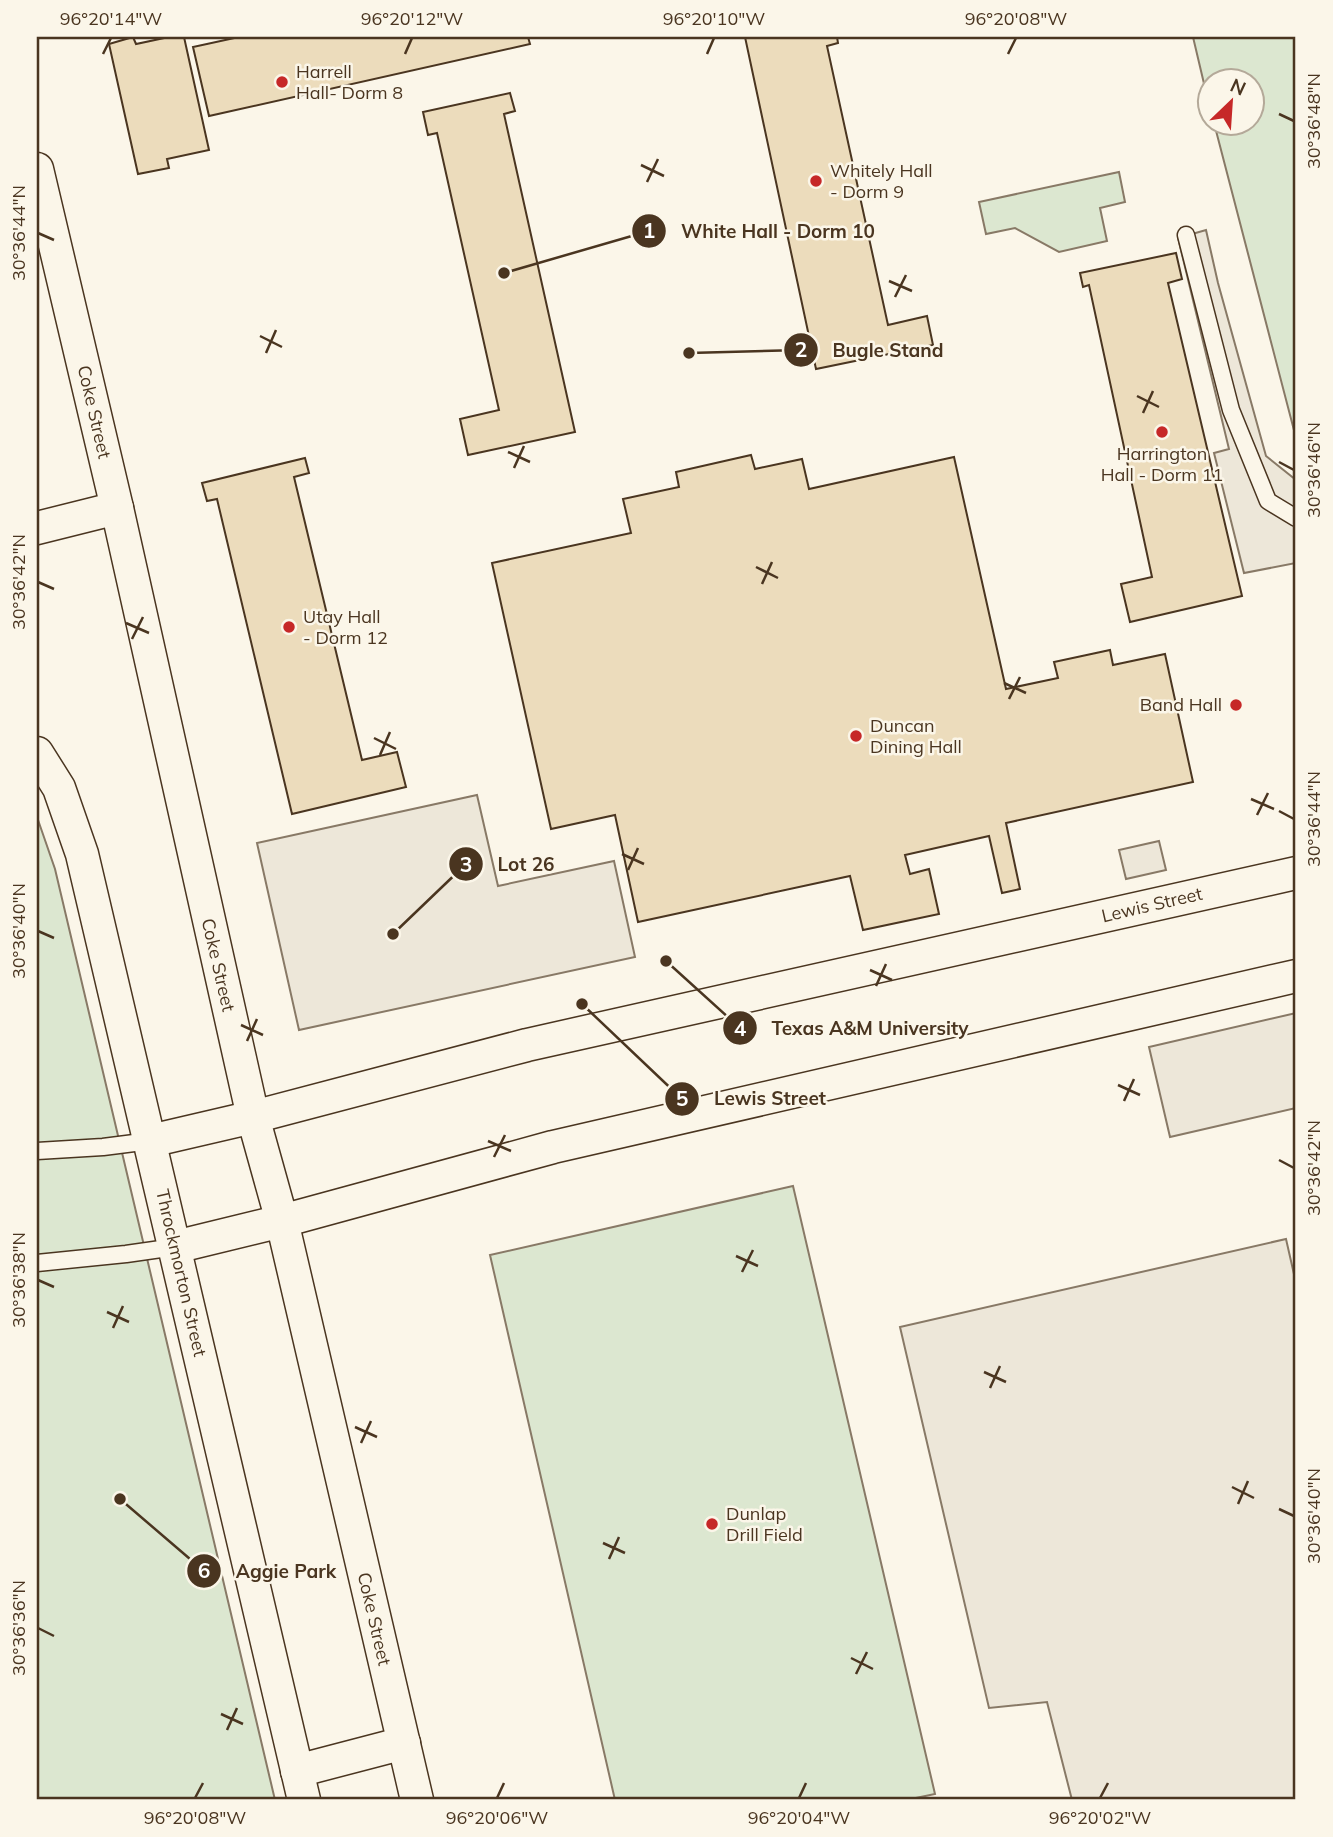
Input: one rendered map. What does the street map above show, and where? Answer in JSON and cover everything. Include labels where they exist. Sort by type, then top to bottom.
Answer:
[{"type":"street","name":"Coke Street","points":[[37,169],[117,508],[253,1117],[282,1221],[417,1800]]},
{"type":"street","points":[[37,528],[117,508]]},
{"type":"street","name":"Throckmorton Street","points":[[37,753],[59,788],[82,853],[301,1786]]},
{"type":"street","name":"Lewis Street","points":[[150,1140],[253,1117],[527,1045],[1296,873]]},
{"type":"street","points":[[175,1247],[282,1221],[553,1147],[1296,976]]},
{"type":"street","points":[[301,1786],[404,1743]]},
{"type":"lane","points":[[1186,235],[1231,410],[1268,501],[1296,518]]},
{"type":"lane","points":[[37,1151],[103,1147],[150,1140]]},
{"type":"lane","points":[[37,1263],[175,1247]]},
{"type":"green space","points":[[1193,37],[1296,37],[1296,438],[1217,136],[1266,136],[1266,66],[1200,66]]},
{"type":"green space","points":[[1119,172],[1125,202],[1100,208],[1107,241],[1059,252],[1015,228],[986,234],[979,202]]},
{"type":"green space","points":[[37,817],[55,869],[275,1800],[37,1800]]},
{"type":"green space","name":"Dunlap Drill Field","points":[[793,1186],[935,1794],[906,1800],[615,1800],[490,1255]]},
{"type":"shaded area","points":[[1206,230],[1266,456],[1296,480],[1296,563],[1244,573],[1214,453],[1229,449],[1178,238]]},
{"type":"shaded area","points":[[477,795],[498,886],[614,861],[635,957],[299,1030],[257,843]]},
{"type":"shaded area","points":[[1159,841],[1166,870],[1126,879],[1119,850]]},
{"type":"shaded area","points":[[1296,1013],[1296,1108],[1170,1137],[1149,1047]]},
{"type":"shaded area","points":[[1286,1239],[1296,1283],[1296,1800],[1072,1800],[1047,1702],[989,1708],[900,1327]]},
{"type":"building","points":[[133,37],[136,44],[169,37],[184,37],[209,150],[167,159],[169,168],[138,174],[109,44]]},
{"type":"building","name":"Harrell Hall- Dorm 8","points":[[239,37],[528,37],[530,44],[209,116],[193,47]]},
{"type":"building","name":"Whitely Hall - Dorm 9","points":[[745,37],[837,37],[838,43],[827,46],[888,325],[927,316],[933,345],[816,369]]},
{"type":"building","points":[[510,93],[515,111],[504,114],[575,432],[468,455],[460,419],[499,410],[437,133],[428,135],[423,112]]},
{"type":"building","name":"Harrington Hall - Dorm 11","points":[[1176,253],[1182,279],[1168,283],[1242,596],[1130,622],[1121,584],[1152,577],[1089,285],[1083,287],[1080,273]]},
{"type":"building","name":"Duncan Dining Hall","points":[[751,455],[755,469],[802,459],[809,489],[954,457],[1006,689],[1058,678],[1054,662],[1110,650],[1113,665],[1165,654],[1193,782],[1006,823],[1020,889],[1002,893],[989,836],[905,855],[910,874],[929,869],[939,914],[863,930],[850,876],[638,922],[615,815],[551,829],[492,563],[631,533],[623,499],[679,487],[676,472]]},
{"type":"building","name":"Utay Hall - Dorm 12","points":[[305,458],[309,473],[294,477],[362,760],[397,752],[406,787],[292,814],[217,499],[207,501],[202,483]]},
{"type":"place","name":"Harrell Hall- Dorm 8","points":[[282,82]]},
{"type":"place","name":"Whitely Hall - Dorm 9","points":[[816,181]]},
{"type":"place","name":"White Hall - Dorm 10","points":[[504,273]]},
{"type":"place","name":"Bugle Stand","points":[[689,353]]},
{"type":"place","name":"Harrington Hall - Dorm 11","points":[[1162,432]]},
{"type":"place","name":"Utay Hall - Dorm 12","points":[[289,627]]},
{"type":"place","name":"Band Hall","points":[[1236,705]]},
{"type":"place","name":"Duncan Dining Hall","points":[[856,736]]},
{"type":"place","name":"Lot 26","points":[[393,934]]},
{"type":"place","name":"Texas A&M University","points":[[666,961]]},
{"type":"place","name":"Lewis Street","points":[[582,1004]]},
{"type":"place","name":"Aggie Park","points":[[120,1499]]},
{"type":"place","name":"Dunlap Drill Field","points":[[712,1524]]}]
